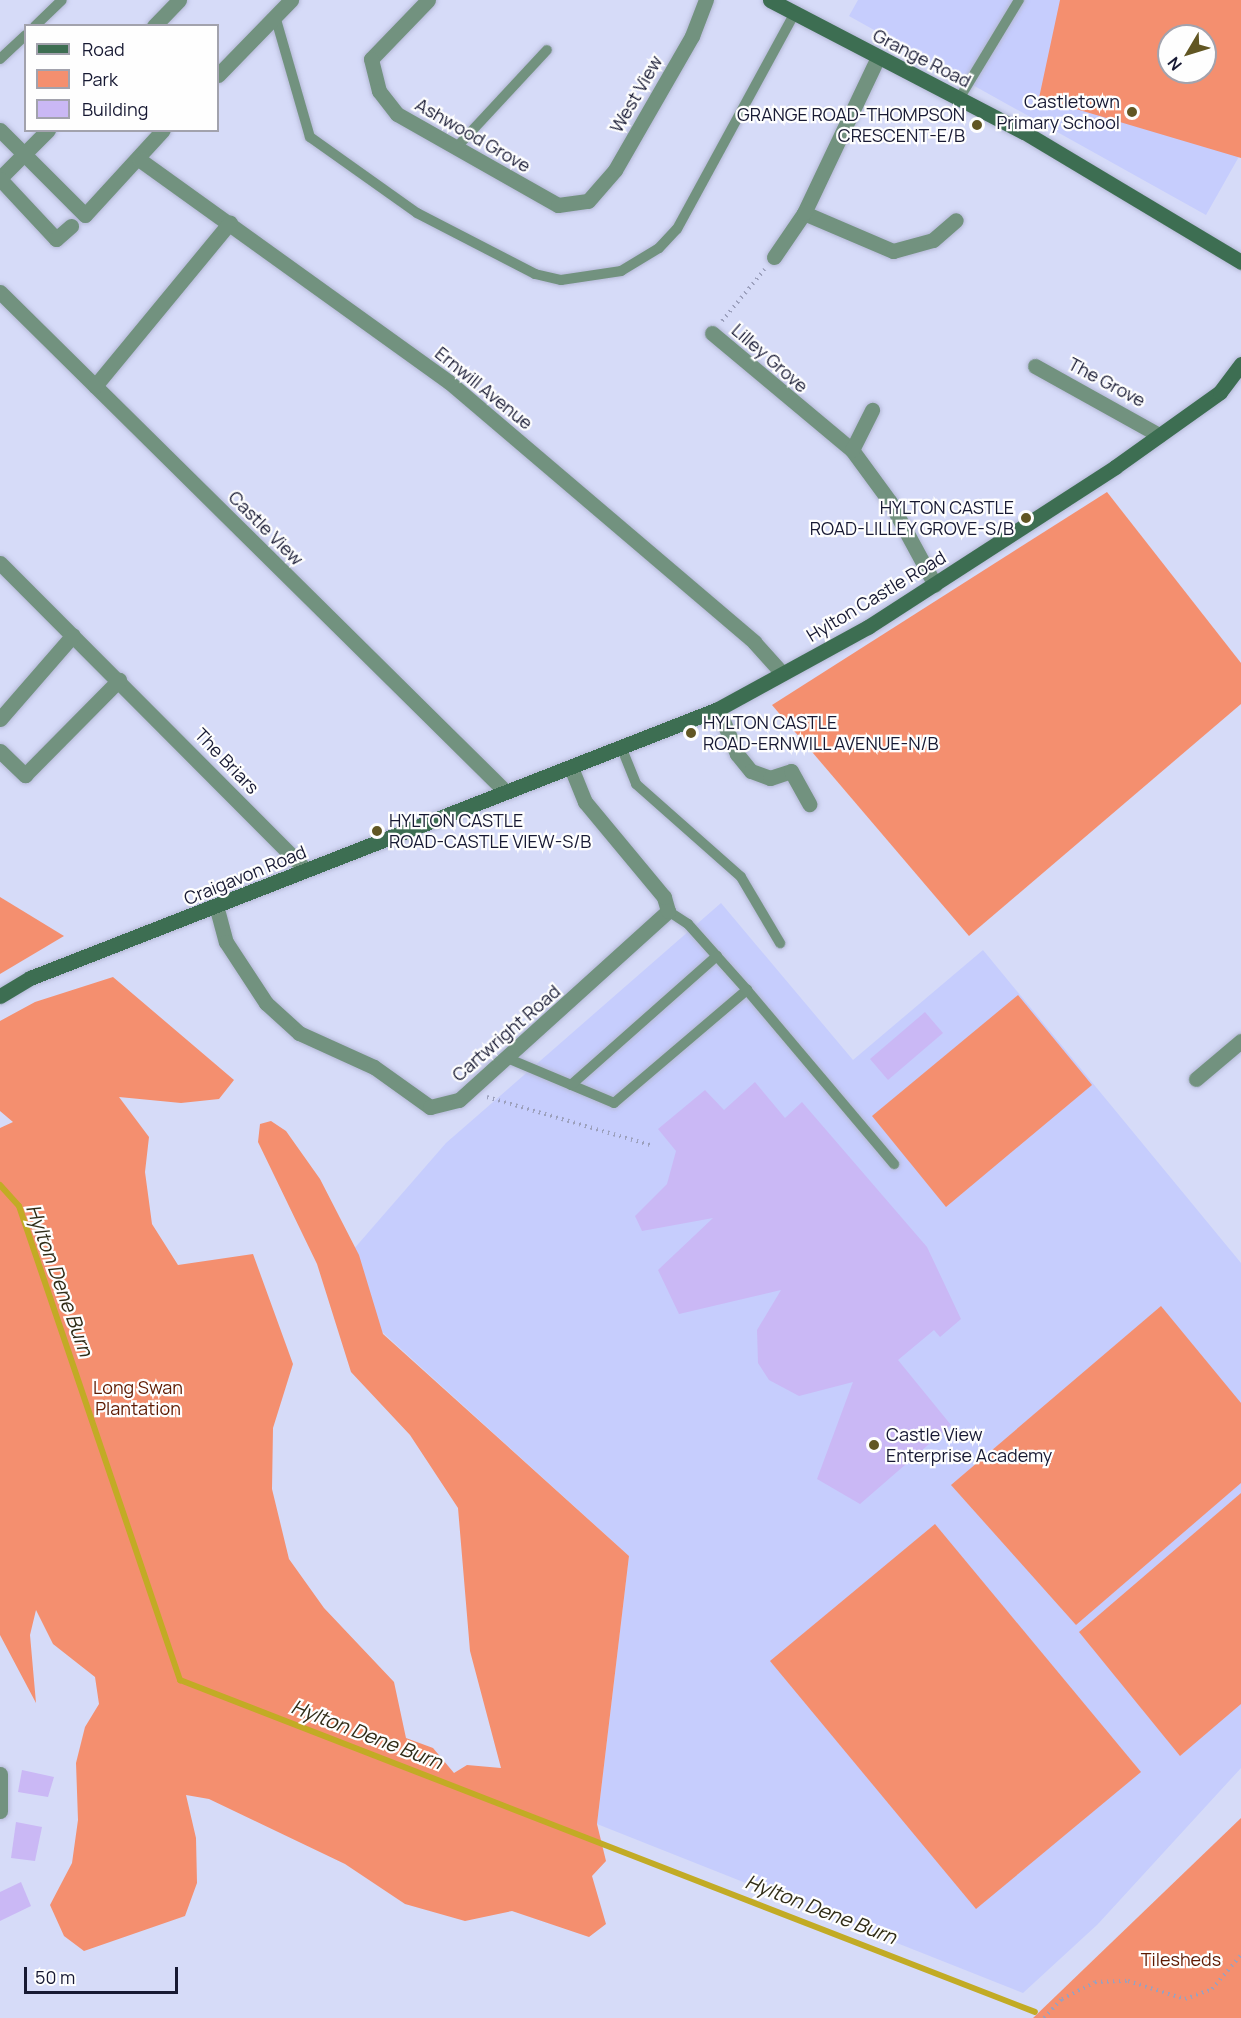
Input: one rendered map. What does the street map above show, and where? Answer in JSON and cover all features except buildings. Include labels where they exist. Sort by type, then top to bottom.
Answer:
[{"type":"street","points":[[155,24],[179,0]]},
{"type":"street","points":[[219,74],[291,0]]},
{"type":"street","name":"Ashwood Grove","points":[[428,0],[371,59],[379,91],[397,114],[455,149],[558,205],[588,201]]},
{"type":"street","name":"West View","points":[[588,201],[615,170],[692,36],[706,0]]},
{"type":"street","name":"Grange Road","points":[[770,0],[959,99],[1241,262]]},
{"type":"street","points":[[774,257],[804,213],[878,57]]},
{"type":"street","points":[[0,130],[85,215],[140,160],[161,132]]},
{"type":"street","points":[[46,132],[0,179],[56,240],[71,226]]},
{"type":"street","name":"Ernwill Avenue","points":[[140,160],[230,222],[449,382],[754,642],[782,673]]},
{"type":"street","points":[[804,213],[893,251],[933,240],[956,220]]},
{"type":"street","points":[[95,386],[230,222]]},
{"type":"street","name":"Castle View","points":[[0,292],[505,791]]},
{"type":"street","name":"Lilley Grove","points":[[712,333],[852,450],[890,502],[935,585]]},
{"type":"street","name":"The Grove","points":[[1035,366],[1159,435]]},
{"type":"street","name":"Hylton Castle Road","points":[[505,791],[622,749],[718,709],[782,673],[935,585],[1159,435],[1239,371]]},
{"type":"street","points":[[852,450],[872,410]]},
{"type":"street","name":"The Briars","points":[[0,563],[306,870]]},
{"type":"street","points":[[0,719],[73,635]]},
{"type":"street","points":[[0,751],[25,775],[119,680]]},
{"type":"street","points":[[718,709],[737,754],[751,771],[770,778],[791,771],[809,804]]},
{"type":"street","points":[[571,768],[585,802],[664,897],[668,911]]},
{"type":"street","name":"Craigavon Road","points":[[0,996],[30,978],[216,909],[306,870],[505,791]]},
{"type":"street","name":"Cartwright Road","points":[[216,909],[226,942],[266,1003],[299,1033],[374,1067],[430,1107],[468,1092],[668,911]]},
{"type":"street","points":[[1196,1079],[1241,1041]]},
{"type":"street","points":[[0,1774],[0,1811]]},
{"type":"lane","points":[[37,24],[62,0]]},
{"type":"lane","points":[[959,99],[1019,0]]},
{"type":"lane","points":[[275,16],[310,138],[417,213],[535,274],[561,280],[621,271],[659,248],[677,229],[795,13]]},
{"type":"lane","points":[[0,59],[24,37]]},
{"type":"lane","points":[[455,149],[547,50]]},
{"type":"lane","points":[[622,749],[636,784],[741,877],[780,943]]},
{"type":"lane","points":[[668,911],[688,924],[717,956],[894,1164]]},
{"type":"lane","points":[[571,1085],[717,956]]},
{"type":"lane","points":[[507,1058],[614,1103],[747,990]]},
{"type":"path","name":"Lilley Grove","points":[[712,333],[774,257]]},
{"type":"path","points":[[468,1092],[650,1145]]},
{"type":"path","points":[[1044,2018],[1062,1999],[1095,1982],[1128,1981],[1185,1999],[1212,1989],[1241,1955]]},
{"type":"shaded area","name":"Castletown Primary School","points":[[858,0],[1241,0],[1241,153],[1206,215],[849,16]]},
{"type":"shaded area","name":"Castle View Enterprise Academy","points":[[721,903],[853,1060],[983,950],[1241,1263],[1241,1768],[1098,1924],[1023,1993],[597,1824],[629,1556],[326,1281],[446,1143]]},
{"type":"green space","points":[[1060,0],[1241,0],[1241,158],[1039,98]]},
{"type":"green space","points":[[1107,492],[1241,663],[1241,704],[969,936],[772,705]]},
{"type":"green space","points":[[0,897],[64,936],[0,974]]},
{"type":"green space","name":"Long Swan Plantation","points":[[113,977],[234,1080],[219,1099],[181,1103],[119,1097],[149,1137],[145,1172],[152,1224],[178,1265],[253,1254],[293,1364],[273,1428],[272,1489],[289,1559],[324,1608],[394,1682],[406,1738],[433,1748],[454,1773],[467,1765],[501,1768],[470,1651],[458,1508],[410,1435],[351,1372],[317,1264],[258,1142],[260,1124],[271,1121],[286,1131],[320,1179],[359,1255],[383,1334],[629,1556],[597,1824],[606,1861],[592,1876],[606,1924],[589,1937],[512,1911],[465,1921],[405,1904],[345,1864],[209,1799],[186,1795],[196,1838],[197,1883],[185,1916],[84,1951],[64,1936],[50,1905],[72,1863],[78,1820],[76,1763],[85,1727],[99,1704],[95,1677],[53,1644],[36,1610],[30,1635],[36,1703],[0,1635],[0,1128],[13,1122],[0,1111],[0,1021],[35,1002]]},
{"type":"green space","points":[[1018,995],[1092,1085],[946,1207],[872,1116]]},
{"type":"green space","points":[[1161,1306],[1241,1403],[1241,1483],[1076,1625],[951,1485]]},
{"type":"green space","points":[[1241,1493],[1241,1704],[1180,1756],[1079,1632]]},
{"type":"green space","points":[[935,1524],[1141,1772],[976,1909],[770,1661]]},
{"type":"green space","name":"Tilesheds","points":[[1241,1818],[1241,2018],[1033,2018]]},
{"type":"waterway","name":"Hylton Dene Burn","points":[[0,1185],[19,1206],[180,1680],[1035,2012]]},
{"type":"place","name":"Castletown Primary School","points":[[1132,112]]},
{"type":"place","name":"GRANGE ROAD-THOMPSON CRESCENT-E/B","points":[[977,125]]},
{"type":"place","name":"HYLTON CASTLE ROAD-LILLEY GROVE-S/B","points":[[1026,518]]},
{"type":"place","name":"HYLTON CASTLE ROAD-ERNWILL AVENUE-N/B","points":[[691,733]]},
{"type":"place","name":"HYLTON CASTLE ROAD-CASTLE VIEW-S/B","points":[[377,831]]},
{"type":"place","name":"Castle View Enterprise Academy","points":[[874,1445]]}]
